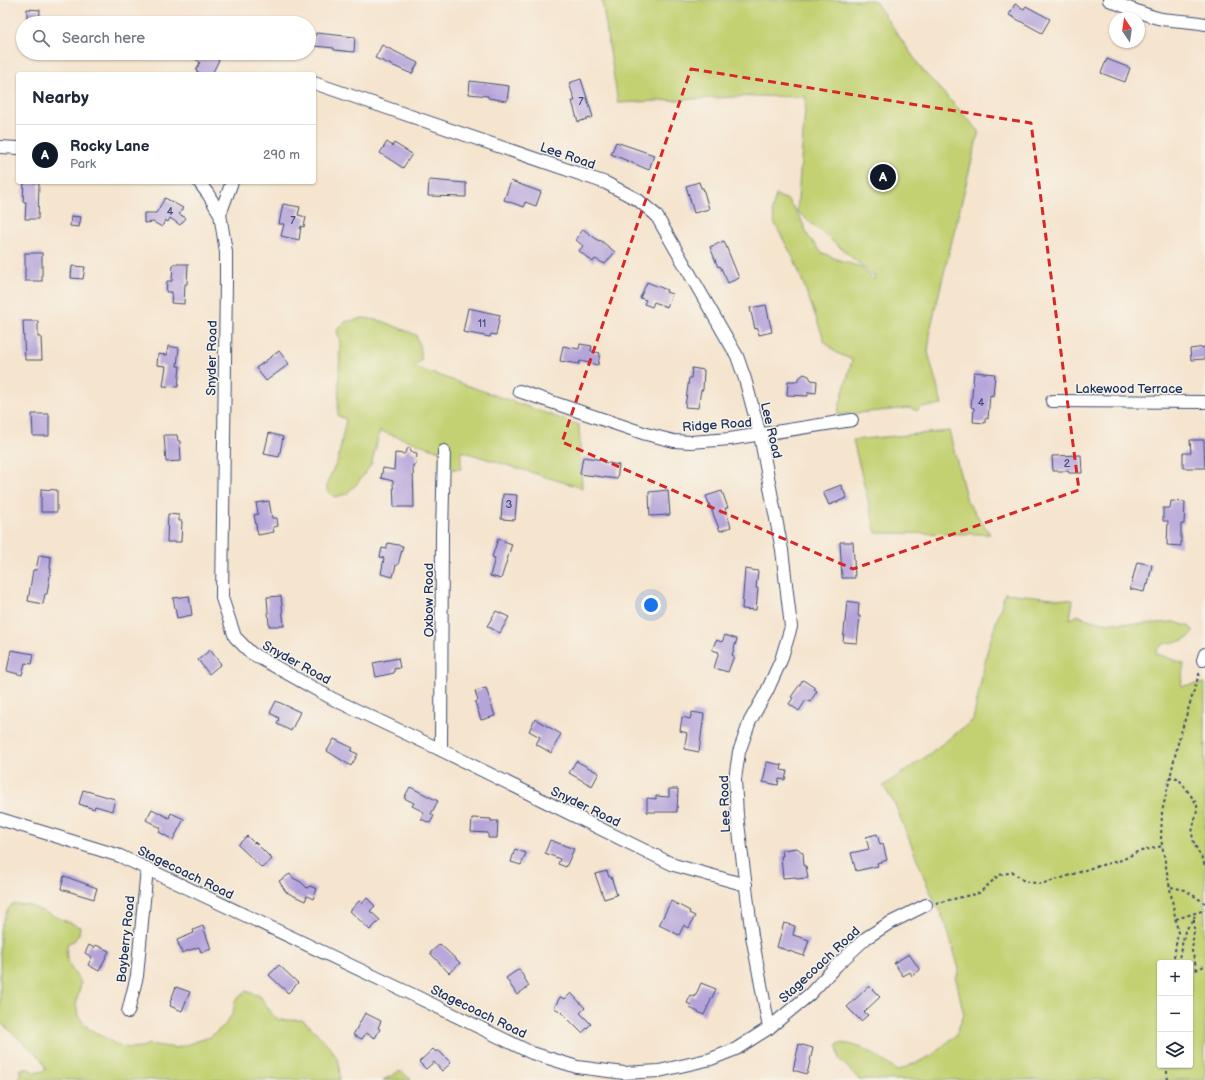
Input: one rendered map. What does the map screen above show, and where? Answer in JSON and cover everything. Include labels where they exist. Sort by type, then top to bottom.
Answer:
[{"type":"street","points":[[1109,0],[1162,19],[1192,21],[1205,24]]},
{"type":"street","name":"Lee Road","points":[[316,84],[606,183],[638,200],[656,215],[737,356],[746,379],[760,435],[782,550],[792,627],[781,660],[767,691],[750,721],[739,752],[735,780],[737,815],[752,936],[769,1028]]},
{"type":"street","points":[[0,147],[16,148]]},
{"type":"street","points":[[200,184],[208,194],[220,214]]},
{"type":"street","name":"Snyder Road","points":[[231,184],[220,214],[226,252],[222,598],[235,636],[251,654],[320,691],[674,865],[746,885]]},
{"type":"street","name":"Ridge Road","points":[[519,391],[646,434],[674,441],[706,442],[852,420]]},
{"type":"street","name":"Lakewood Terrace","points":[[1052,401],[1205,402]]},
{"type":"street","name":"Oxbow Road","points":[[441,750],[444,451]]},
{"type":"street","name":"Stagecoach Road","points":[[0,819],[120,856],[532,1053],[577,1067],[624,1073],[659,1071],[711,1059],[736,1049],[769,1028],[810,994],[837,965],[866,938],[888,924],[926,905]]},
{"type":"street","name":"Bayberry Road","points":[[128,1012],[137,976],[147,868]]},
{"type":"path","points":[[1174,960],[1178,933],[1161,839],[1162,812],[1169,778],[1188,706],[1204,657]]},
{"type":"path","points":[[1169,778],[1178,778],[1189,795],[1195,800],[1197,806],[1192,839],[1204,861],[1205,867]]},
{"type":"path","points":[[926,905],[979,893],[999,875],[1013,872],[1024,882],[1040,884],[1122,860],[1137,852],[1162,846]]},
{"type":"path","points":[[1170,886],[1185,890],[1205,903]]},
{"type":"path","points":[[1176,919],[1205,910]]},
{"type":"path","points":[[1195,914],[1192,951],[1197,970]]},
{"type":"path","points":[[1179,960],[1185,931],[1194,919]]},
{"type":"path","points":[[1193,971],[1205,965]]},
{"type":"path","points":[[1166,1068],[1168,1080]]},
{"type":"highlighted area","points":[[691,69],[1031,123],[1079,490],[853,569],[562,442]]},
{"type":"green space","points":[[602,0],[874,0],[923,71],[979,131],[931,326],[928,352],[942,405],[921,407],[917,411],[910,408],[837,415],[852,360],[837,353],[825,342],[795,261],[775,224],[772,210],[776,195],[788,200],[800,217],[808,236],[821,252],[836,259],[861,267],[874,280],[875,277],[797,211],[806,97],[753,96],[618,103]]},
{"type":"green space","points":[[363,318],[382,321],[416,335],[421,350],[421,360],[415,367],[579,425],[582,488],[461,451],[461,469],[440,469],[440,451],[380,431],[371,465],[356,485],[346,494],[335,497],[327,491],[327,482],[338,460],[346,419],[338,416],[340,342],[337,330],[345,322]]},
{"type":"green space","points":[[949,431],[967,501],[990,534],[876,533],[853,440]]},
{"type":"green space","points":[[1005,593],[1073,600],[1070,619],[1078,615],[1099,622],[1140,624],[1174,622],[1188,626],[1193,630],[1189,638],[1163,645],[1155,653],[1184,664],[1181,686],[1205,683],[1205,1080],[859,1080],[839,1059],[837,1046],[839,1043],[848,1044],[870,1052],[897,1071],[931,1056],[955,1036],[964,1015],[956,979],[959,969],[946,925],[929,889],[894,802],[883,786],[924,758],[973,720],[987,652]]},
{"type":"green space","points":[[12,904],[28,905],[80,927],[79,934],[74,941],[68,943],[67,949],[69,964],[81,983],[76,1004],[78,1016],[88,1028],[119,1046],[129,1048],[142,1047],[149,1044],[176,1048],[210,1037],[225,1025],[233,1013],[235,1001],[246,991],[260,996],[273,1015],[279,1020],[302,1020],[311,1027],[330,1047],[339,1062],[340,1080],[18,1080],[21,1076],[21,1069],[29,1069],[35,1073],[46,1070],[41,1058],[0,1022],[0,929],[7,911]]},
{"type":"green space","points":[[400,1071],[412,1080],[383,1080]]},
{"type":"building","points":[[1015,4],[1024,9],[1026,6],[1050,19],[1042,33],[1009,15]]},
{"type":"building","points":[[27,9],[40,10],[40,16],[27,16]]},
{"type":"building","points":[[316,33],[355,37],[354,52],[334,50],[334,48],[316,46]]},
{"type":"building","points":[[382,45],[418,63],[412,74],[375,58]]},
{"type":"building","points":[[1107,59],[1130,68],[1125,82],[1101,73]]},
{"type":"building","points":[[197,60],[219,60],[213,72],[196,71],[200,62]]},
{"type":"building","points":[[581,79],[593,117],[578,122],[572,101],[575,101],[569,83]]},
{"type":"building","points":[[470,81],[509,86],[507,101],[488,98],[488,96],[469,94]]},
{"type":"building","points":[[387,142],[392,146],[394,143],[412,154],[403,168],[380,153]]},
{"type":"building","points":[[616,142],[654,155],[649,170],[611,154]]},
{"type":"building","points":[[429,180],[466,183],[466,197],[428,196]]},
{"type":"building","points":[[511,181],[541,192],[536,206],[525,202],[524,207],[504,200]]},
{"type":"building","points":[[699,182],[701,188],[703,188],[709,209],[694,213],[686,186]]},
{"type":"building","points":[[24,184],[39,184],[38,219],[25,219],[26,202],[23,202]]},
{"type":"building","points":[[165,198],[183,208],[179,214],[186,218],[180,225],[170,218],[168,222],[165,220],[162,227],[153,222],[144,223],[144,213],[156,213]]},
{"type":"building","points":[[283,204],[300,207],[298,215],[306,217],[304,227],[301,226],[299,240],[281,236],[284,224],[279,224]]},
{"type":"building","points":[[71,216],[81,217],[79,227],[70,226]]},
{"type":"building","points":[[583,229],[615,252],[605,264],[595,259],[593,262],[579,251],[583,246],[576,240]]},
{"type":"building","points":[[724,241],[739,278],[728,283],[720,266],[718,267],[710,247]]},
{"type":"building","points":[[25,253],[42,253],[42,281],[25,281]]},
{"type":"building","points":[[173,264],[188,264],[184,304],[171,303],[172,292],[166,292],[167,281],[172,281]]},
{"type":"building","points":[[72,266],[85,267],[83,279],[71,278]]},
{"type":"building","points":[[647,282],[667,290],[666,292],[672,294],[667,307],[654,302],[652,307],[644,304],[646,300],[640,298]]},
{"type":"building","points":[[766,305],[772,332],[759,335],[758,328],[755,329],[750,308]]},
{"type":"building","points":[[468,308],[500,315],[496,335],[491,334],[490,337],[463,332]]},
{"type":"building","points":[[23,321],[38,321],[38,337],[41,337],[42,360],[25,360]]},
{"type":"building","points":[[580,344],[592,346],[591,351],[600,353],[598,365],[580,361],[579,364],[560,361],[563,346],[579,349]]},
{"type":"building","points":[[168,346],[179,348],[177,366],[180,366],[178,387],[163,386],[166,366],[157,365],[158,354],[167,355]]},
{"type":"building","points":[[1205,347],[1205,359],[1191,360],[1190,349]]},
{"type":"building","points":[[279,351],[289,364],[266,381],[256,368]]},
{"type":"building","points":[[692,368],[704,370],[703,390],[701,390],[698,408],[685,407]]},
{"type":"building","points":[[974,372],[995,374],[993,396],[990,395],[988,419],[985,418],[985,423],[973,422],[974,408],[971,407]]},
{"type":"building","points":[[804,374],[809,376],[811,380],[817,381],[816,393],[808,392],[808,396],[787,395],[788,381],[797,381]]},
{"type":"building","points":[[32,414],[49,414],[49,436],[33,436]]},
{"type":"building","points":[[269,433],[283,437],[279,457],[264,454]]},
{"type":"building","points":[[164,435],[177,435],[178,441],[180,441],[181,461],[166,462]]},
{"type":"building","points":[[1190,440],[1204,440],[1205,468],[1183,468],[1183,453],[1191,453]]},
{"type":"building","points":[[409,447],[412,452],[417,453],[416,465],[413,465],[414,507],[394,507],[393,481],[381,478],[383,468],[394,470],[395,453],[404,454]]},
{"type":"building","points":[[1081,455],[1082,473],[1053,471],[1052,456]]},
{"type":"building","points":[[583,457],[603,460],[603,462],[619,465],[617,479],[580,474]]},
{"type":"building","points":[[841,485],[847,498],[829,505],[823,492]]},
{"type":"building","points":[[41,489],[57,490],[57,512],[41,512]]},
{"type":"building","points":[[668,490],[670,515],[650,516],[649,492]]},
{"type":"building","points":[[722,491],[728,508],[725,508],[731,527],[720,531],[706,496]]},
{"type":"building","points":[[503,494],[517,495],[515,520],[501,519]]},
{"type":"building","points":[[269,501],[272,518],[277,518],[278,526],[273,527],[274,532],[258,535],[254,515],[258,514],[256,503]]},
{"type":"building","points":[[1171,501],[1185,502],[1184,524],[1181,524],[1181,546],[1167,545],[1168,521],[1163,521],[1163,508],[1170,508]]},
{"type":"building","points":[[168,514],[179,515],[179,521],[182,521],[181,542],[167,542]]},
{"type":"building","points":[[498,539],[512,544],[501,579],[490,576],[495,558],[492,557]]},
{"type":"building","points":[[840,542],[853,542],[855,578],[842,578]]},
{"type":"building","points":[[388,543],[403,546],[393,577],[381,574],[384,558],[380,557],[382,548],[386,549]]},
{"type":"building","points":[[39,555],[51,557],[51,569],[47,594],[45,594],[43,604],[28,601],[33,570],[36,570]]},
{"type":"building","points":[[1137,562],[1152,565],[1148,585],[1146,584],[1144,592],[1130,589]]},
{"type":"building","points":[[745,569],[758,571],[756,610],[742,609]]},
{"type":"building","points":[[189,596],[192,615],[177,618],[173,598]]},
{"type":"building","points":[[281,596],[284,626],[269,626],[267,597]]},
{"type":"building","points":[[847,601],[859,603],[858,616],[860,616],[857,643],[843,642]]},
{"type":"building","points":[[496,611],[509,617],[500,633],[487,626]]},
{"type":"building","points":[[725,635],[737,639],[732,655],[734,656],[728,672],[714,668],[719,652],[712,650],[716,640],[722,642]]},
{"type":"building","points":[[11,650],[34,654],[32,664],[25,663],[22,675],[7,671]]},
{"type":"building","points":[[210,650],[221,664],[209,674],[198,660]]},
{"type":"building","points":[[398,658],[400,668],[394,669],[394,673],[376,677],[373,663]]},
{"type":"building","points":[[803,680],[817,691],[810,702],[806,700],[799,711],[789,704],[793,698],[791,697]]},
{"type":"building","points":[[486,688],[495,716],[481,720],[475,702],[478,701],[475,691]]},
{"type":"building","points":[[276,701],[300,712],[291,731],[277,724],[279,718],[270,713]]},
{"type":"building","points":[[692,712],[704,714],[699,752],[684,749],[687,733],[680,731],[682,717],[690,719]]},
{"type":"building","points":[[535,719],[561,734],[551,753],[536,744],[540,737],[529,731]]},
{"type":"building","points":[[334,739],[353,748],[351,751],[358,754],[351,766],[327,751]]},
{"type":"building","points":[[576,761],[599,773],[592,786],[569,773]]},
{"type":"building","points":[[767,762],[782,765],[781,770],[787,771],[785,780],[779,779],[778,785],[763,782]]},
{"type":"building","points":[[410,787],[438,801],[431,814],[434,816],[430,823],[421,819],[424,812],[412,806],[414,803],[404,798]]},
{"type":"building","points":[[669,789],[678,789],[677,812],[647,812],[647,798],[656,799],[656,796],[669,797]]},
{"type":"building","points":[[83,790],[115,799],[112,811],[95,806],[94,809],[79,804]]},
{"type":"building","points":[[152,809],[169,818],[171,813],[184,819],[173,840],[159,832],[161,828],[146,820]]},
{"type":"building","points":[[472,818],[498,821],[497,838],[488,838],[488,833],[471,832]]},
{"type":"building","points":[[877,834],[880,845],[883,844],[887,860],[877,863],[878,866],[856,871],[851,853],[869,849],[866,837]]},
{"type":"building","points":[[247,836],[272,859],[262,868],[238,845]]},
{"type":"building","points":[[550,840],[574,849],[566,867],[558,864],[560,859],[545,853]]},
{"type":"building","points":[[797,848],[803,853],[804,866],[806,866],[808,878],[783,878],[781,856],[783,856],[782,850]]},
{"type":"building","points":[[515,849],[526,853],[521,865],[511,862]]},
{"type":"building","points":[[607,871],[609,877],[611,877],[617,895],[604,899],[595,874]]},
{"type":"building","points":[[290,874],[307,888],[310,886],[317,889],[313,899],[307,896],[305,901],[286,892],[279,881]]},
{"type":"building","points":[[64,876],[97,888],[94,899],[61,889]]},
{"type":"building","points":[[367,898],[375,906],[370,911],[380,920],[370,930],[350,911],[359,901],[362,904]]},
{"type":"building","points":[[671,901],[690,911],[689,913],[695,916],[689,928],[684,925],[679,935],[659,925]]},
{"type":"building","points":[[784,923],[795,926],[793,935],[809,940],[804,956],[777,947]]},
{"type":"building","points":[[203,926],[211,949],[201,952],[199,947],[182,953],[177,940],[194,933],[193,930]]},
{"type":"building","points":[[440,944],[460,963],[449,973],[430,953]]},
{"type":"building","points":[[89,945],[94,948],[96,945],[109,951],[99,971],[88,965],[92,957],[85,953]]},
{"type":"building","points":[[909,954],[920,970],[912,976],[910,972],[903,976],[894,963]]},
{"type":"building","points":[[279,965],[298,983],[288,993],[269,975]]},
{"type":"building","points":[[519,969],[529,986],[517,995],[506,978]]},
{"type":"building","points":[[701,983],[716,989],[704,1015],[690,1008],[691,1005],[687,1003],[691,995],[695,997]]},
{"type":"building","points":[[869,986],[880,997],[864,1012],[868,1015],[861,1021],[847,1007]]},
{"type":"building","points":[[176,987],[190,992],[182,1011],[170,1006],[170,1002]]},
{"type":"building","points":[[571,993],[585,1008],[580,1013],[591,1024],[582,1033],[560,1011],[554,1008],[560,997],[565,999]]},
{"type":"building","points":[[365,1013],[381,1021],[378,1028],[380,1029],[375,1038],[366,1033],[362,1039],[353,1035]]},
{"type":"building","points":[[799,1044],[813,1048],[807,1074],[793,1070]]},
{"type":"building","points":[[433,1049],[436,1052],[438,1050],[451,1063],[442,1071],[434,1062],[426,1069],[419,1062]]},
{"type":"place","name":"Rocky Lane","points":[[883,177]]}]
